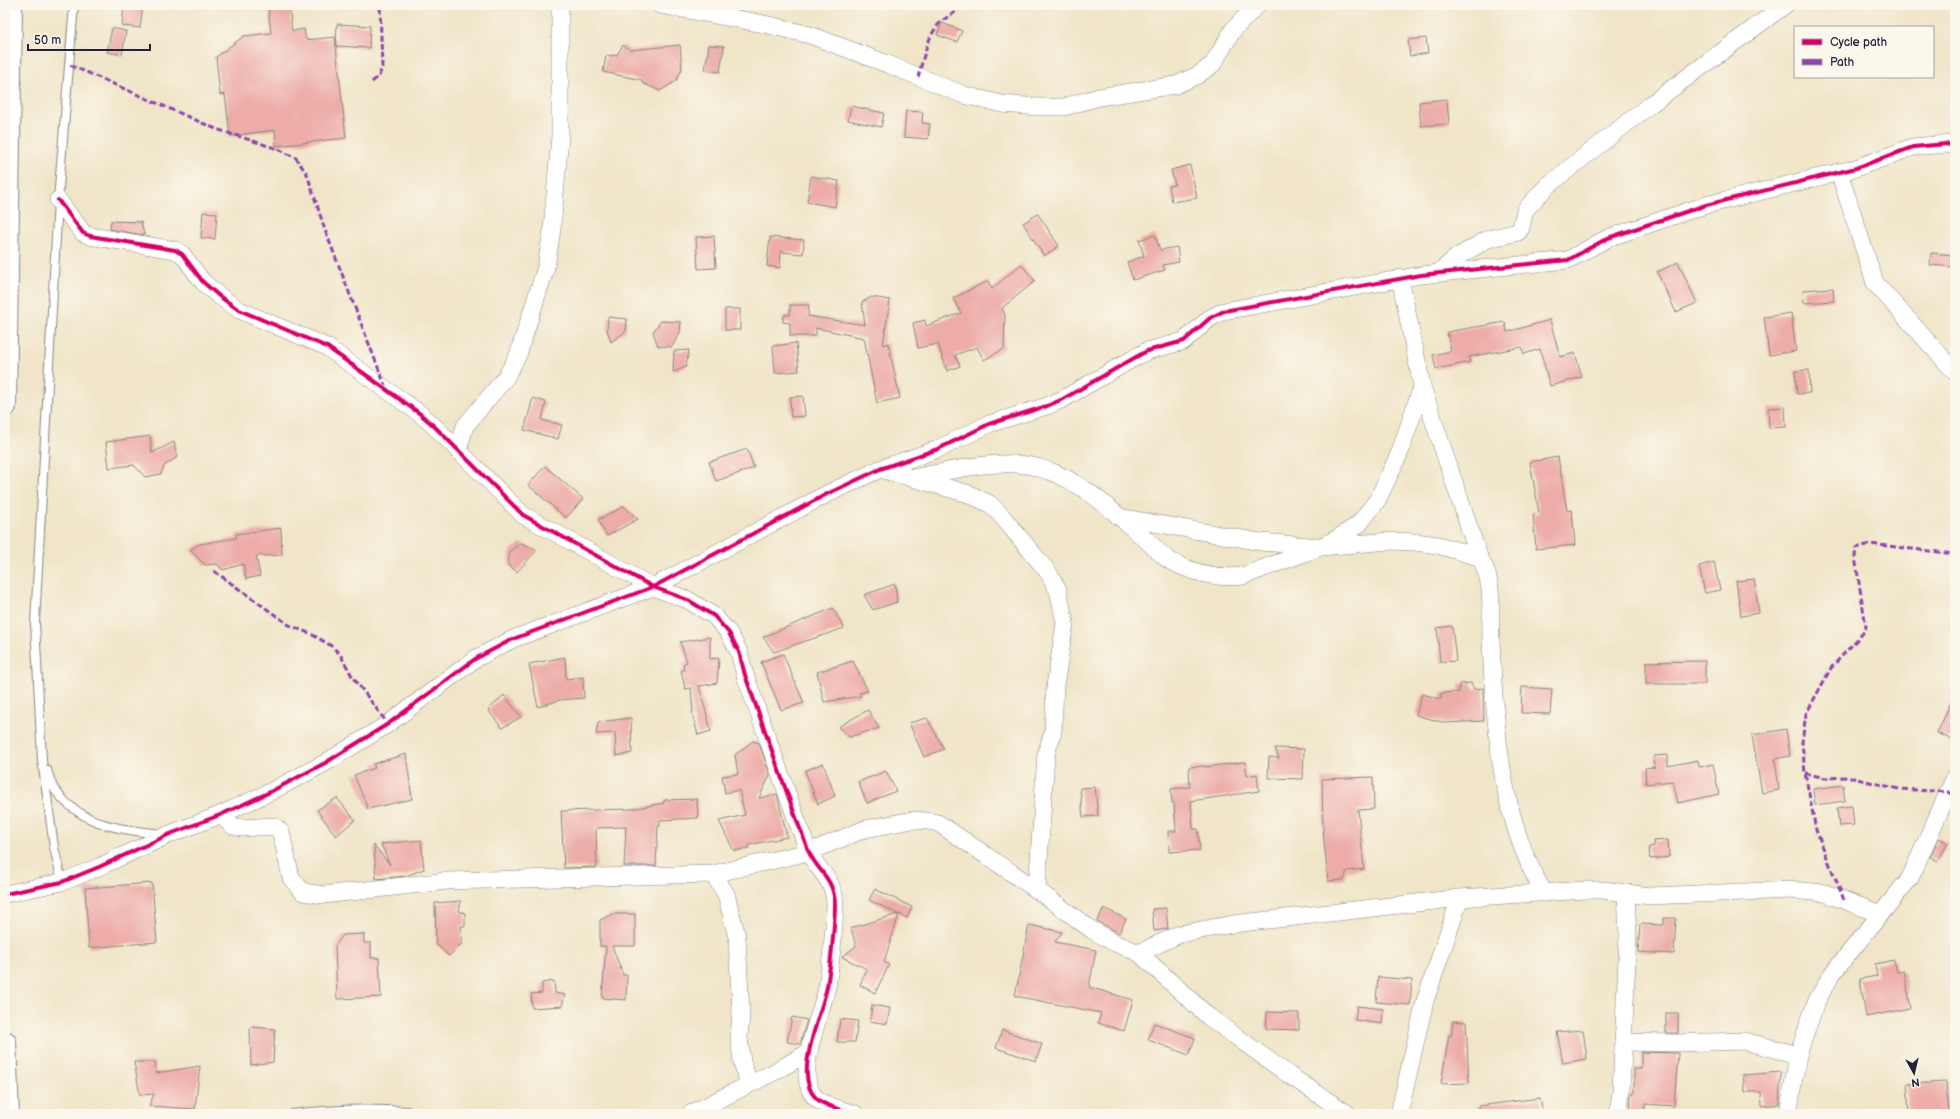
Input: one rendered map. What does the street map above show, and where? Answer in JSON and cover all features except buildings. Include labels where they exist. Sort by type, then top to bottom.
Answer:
[{"type":"highway","points":[[5,406],[8,35],[11,5]]},
{"type":"highway","points":[[5,1042],[8,1114]]},
{"type":"street","points":[[458,452],[465,426],[506,377],[518,355],[546,267],[552,230],[560,136],[560,5]]},
{"type":"street","points":[[660,5],[716,10],[810,35],[890,64],[964,95],[1002,104],[1039,107],[1064,107],[1099,97],[1176,85],[1198,75],[1213,64],[1233,30],[1257,5]]},
{"type":"street","points":[[1439,272],[1457,257],[1488,240],[1518,232],[1521,228],[1525,210],[1547,186],[1651,104],[1785,5]]},
{"type":"street","points":[[5,894],[62,882],[100,867],[170,834],[220,815],[268,793],[325,763],[388,724],[475,659],[513,639],[653,587],[820,498],[880,469],[938,449],[989,424],[1047,406],[1063,399],[1136,356],[1147,351],[1184,340],[1210,318],[1224,311],[1439,272],[1568,260],[1608,238],[1706,205],[1839,172],[1913,148],[1946,144],[1955,146]]},
{"type":"street","points":[[1839,172],[1875,283],[1955,372]]},
{"type":"street","points":[[58,200],[83,233],[90,236],[175,250],[182,254],[203,282],[219,296],[239,310],[327,347],[419,413],[433,425],[458,452],[523,515],[653,587],[688,600],[714,616],[729,633],[739,652],[745,676],[809,852],[829,880],[834,895],[828,982],[809,1052],[808,1078],[810,1089],[816,1098],[855,1114]]},
{"type":"street","points":[[1400,278],[1422,386],[1479,557],[1486,568],[1491,600],[1496,720],[1508,804],[1521,848],[1532,874],[1544,893]]},
{"type":"street","points":[[913,478],[978,465],[1008,464],[1029,466],[1057,474],[1075,483],[1119,517],[1171,561],[1192,571],[1214,576],[1243,576],[1320,547],[1358,524],[1378,499],[1400,452],[1422,386]]},
{"type":"street","points":[[880,469],[969,494],[990,504],[1048,572],[1058,590],[1065,623],[1055,686],[1054,732],[1046,754],[1037,890]]},
{"type":"street","points":[[1119,517],[1261,542],[1320,547],[1390,541],[1415,542],[1438,545],[1479,557]]},
{"type":"street","points":[[1788,1114],[1798,1055],[1816,1002],[1832,974],[1910,878],[1955,777]]},
{"type":"street","points":[[220,815],[233,826],[242,828],[274,826],[281,832],[291,878],[303,892],[323,895],[447,880],[712,874],[809,852],[865,829],[913,820],[938,823],[1037,890],[1092,930],[1115,943],[1139,953],[1209,1017],[1289,1075],[1348,1114]]},
{"type":"street","points":[[712,874],[726,894],[737,937],[741,1014],[739,1037],[742,1062],[749,1084]]},
{"type":"street","points":[[1139,953],[1170,938],[1201,929],[1460,898],[1598,890],[1650,896],[1790,890],[1825,893],[1880,914]]},
{"type":"street","points":[[1618,1114],[1628,936],[1626,893]]},
{"type":"street","points":[[1399,1114],[1425,1001],[1460,898]]},
{"type":"street","points":[[1623,1042],[1676,1043],[1744,1041],[1798,1055]]},
{"type":"street","points":[[690,1114],[776,1071],[809,1052]]},
{"type":"lane","points":[[62,882],[54,847],[42,760],[35,623],[58,200],[74,5]]},
{"type":"lane","points":[[42,760],[55,789],[74,810],[99,823],[125,830],[170,834]]},
{"type":"lane","points":[[293,1114],[332,1109],[366,1108],[408,1111]]},
{"type":"marked path","points":[[372,82],[379,76],[382,67],[380,5]]},
{"type":"marked path","points":[[918,77],[934,30],[941,22],[963,5]]},
{"type":"marked path","points":[[70,65],[216,129],[278,149],[296,158],[307,174],[325,230],[386,388]]},
{"type":"marked path","points":[[1844,900],[1816,830],[1805,773],[1802,742],[1806,714],[1831,668],[1863,633],[1866,627],[1855,557],[1856,548],[1870,544],[1955,554]]},
{"type":"marked path","points":[[214,571],[289,625],[311,634],[330,645],[340,654],[352,676],[388,724]]},
{"type":"marked path","points":[[1805,773],[1825,778],[1849,777],[1899,789],[1948,792],[1955,795]]},
{"type":"cycle path","points":[[5,894],[62,882],[99,867],[170,834],[220,815],[268,793],[325,763],[388,724],[475,659],[513,639],[653,587],[827,494],[880,469],[938,449],[989,424],[1047,406],[1063,399],[1147,351],[1184,341],[1210,318],[1224,311],[1421,275],[1568,260],[1608,238],[1706,205],[1856,168],[1913,147],[1946,144],[1955,146]]},
{"type":"cycle path","points":[[58,200],[83,233],[90,236],[175,250],[182,254],[203,282],[219,296],[239,310],[327,347],[419,413],[433,425],[523,515],[653,587],[688,600],[714,616],[729,633],[739,652],[745,675],[808,850],[811,857],[829,881],[834,896],[835,906],[830,967],[827,987],[815,1028],[808,1060],[807,1075],[809,1088],[816,1098],[824,1104],[855,1114]]}]
